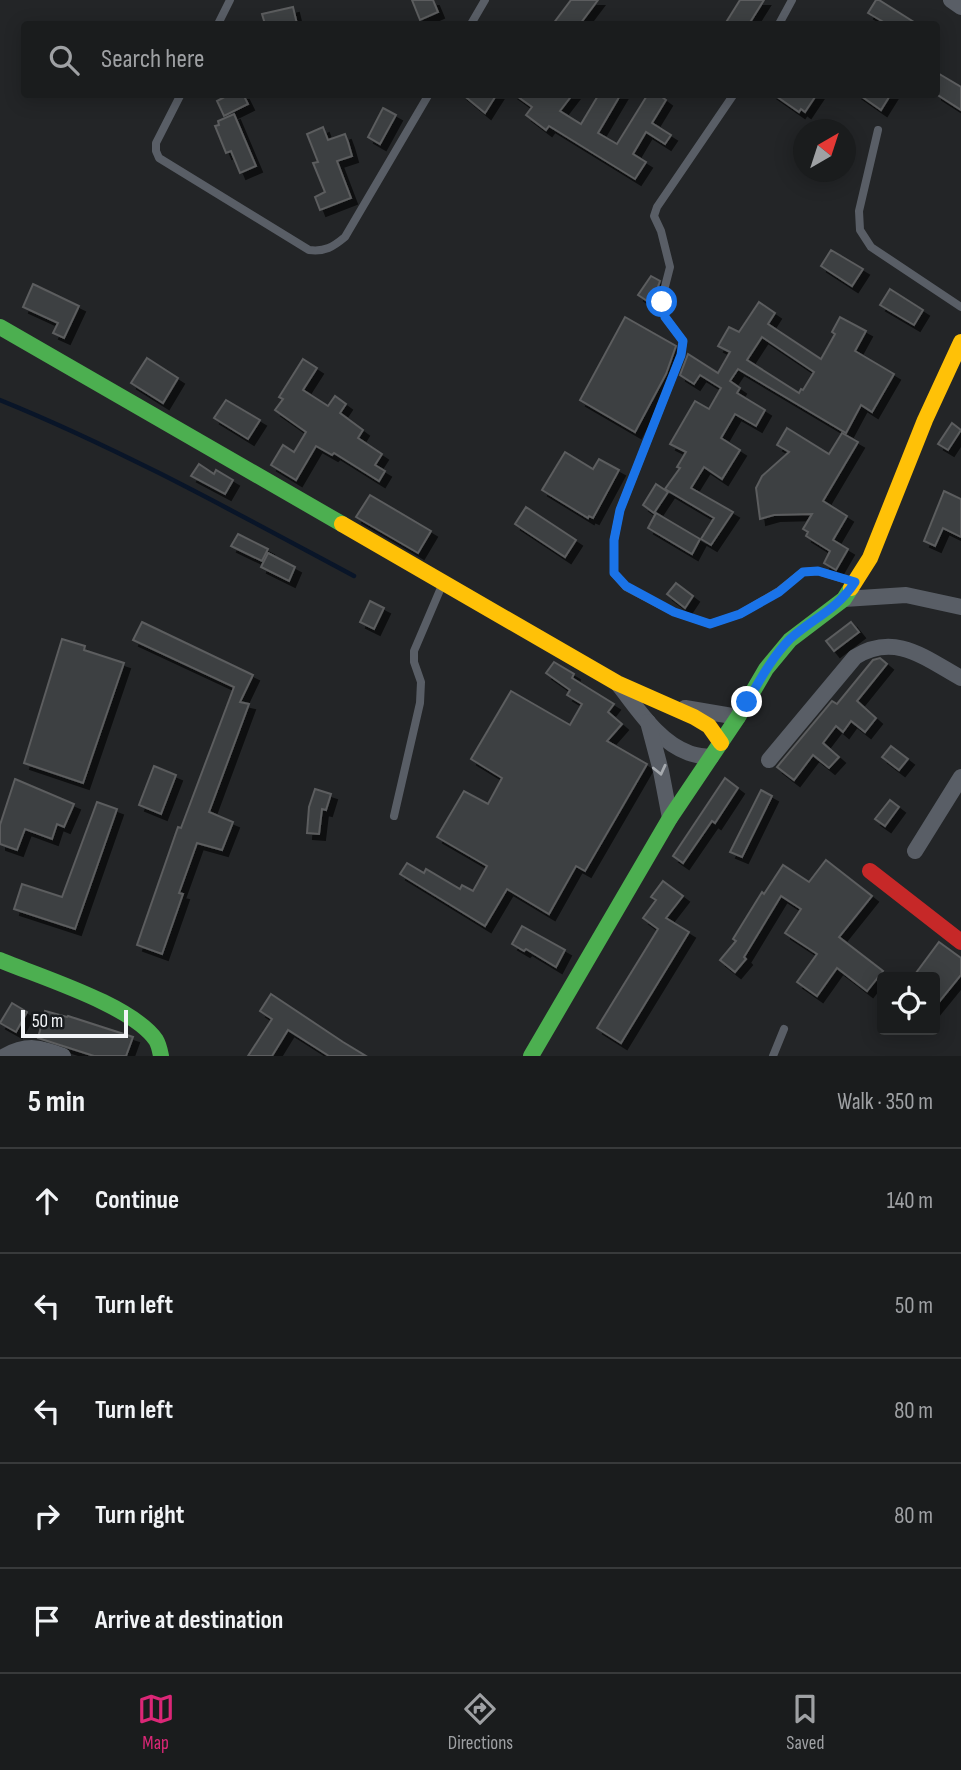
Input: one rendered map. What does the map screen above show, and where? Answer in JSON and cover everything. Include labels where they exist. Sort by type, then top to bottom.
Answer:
[{"type":"street","points":[[951,0],[961,7]]},
{"type":"street","points":[[0,327],[617,682],[709,726],[721,743]]},
{"type":"street","points":[[531,1056],[670,818],[738,717],[766,669],[790,639],[844,599],[870,558],[925,420],[961,342]]},
{"type":"street","points":[[844,599],[906,595],[961,607]]},
{"type":"street","points":[[768,760],[855,657],[868,649],[884,645],[904,650],[919,655],[961,678]]},
{"type":"street","points":[[617,682],[648,722],[690,754],[711,757]]},
{"type":"street","points":[[670,706],[738,717]]},
{"type":"street","points":[[648,722],[670,818]]},
{"type":"street","points":[[915,850],[961,777]]},
{"type":"street","points":[[870,872],[961,942]]},
{"type":"street","points":[[0,960],[102,1003],[141,1026],[156,1041],[161,1056]]},
{"type":"street","points":[[5,1056],[26,1047],[43,1048],[63,1056]]},
{"type":"lane","points":[[220,21],[230,0]]},
{"type":"lane","points":[[473,21],[485,0]]},
{"type":"lane","points":[[781,21],[792,0]]},
{"type":"lane","points":[[179,98],[156,143],[159,158],[309,250],[321,252],[345,237],[427,98]]},
{"type":"lane","points":[[731,98],[657,207],[654,216],[661,231],[670,267],[662,302],[665,317],[683,341],[681,355],[620,510],[614,540],[614,573],[626,586],[638,593],[674,612],[710,624],[740,614],[779,592],[803,572],[818,571],[855,582]]},
{"type":"lane","points":[[877,130],[859,211],[860,230],[871,247],[961,307]]},
{"type":"lane","points":[[394,816],[419,703],[421,682],[414,662],[414,651],[443,583]]},
{"type":"lane","points":[[773,1056],[784,1030]]},
{"type":"building","points":[[412,0],[433,0],[438,12],[420,20]]},
{"type":"building","points":[[571,0],[598,0],[582,21],[555,21]]},
{"type":"building","points":[[740,0],[764,0],[751,21],[727,21]]},
{"type":"building","points":[[876,0],[879,0],[912,21],[882,21],[868,13]]},
{"type":"building","points":[[293,7],[296,21],[264,21],[262,14]]},
{"type":"building","points":[[940,74],[961,87],[961,110],[940,97]]},
{"type":"building","points":[[223,98],[245,98],[248,104],[224,116],[217,101]]},
{"type":"building","points":[[467,98],[494,98],[485,113]]},
{"type":"building","points":[[520,98],[570,98],[560,111],[581,124],[597,98],[619,98],[598,133],[617,144],[646,98],[663,98],[666,100],[652,123],[671,135],[665,144],[646,132],[633,154],[646,162],[635,179],[549,126],[546,130],[526,115],[532,107]]},
{"type":"building","points":[[779,98],[814,98],[805,112],[801,109],[799,112]]},
{"type":"building","points":[[864,98],[888,98],[881,110]]},
{"type":"building","points":[[383,108],[396,115],[380,144],[368,137]]},
{"type":"building","points":[[234,114],[256,166],[240,173],[231,151],[226,153],[215,126],[219,125],[218,121]]},
{"type":"building","points":[[323,127],[328,140],[345,134],[352,156],[337,161],[351,198],[320,210],[315,197],[325,192],[313,163],[318,162],[307,134]]},
{"type":"building","points":[[831,250],[863,269],[852,286],[821,266]]},
{"type":"building","points":[[651,276],[660,281],[652,304],[638,295]]},
{"type":"building","points":[[33,284],[79,306],[64,338],[53,333],[58,323],[23,307]]},
{"type":"building","points":[[890,289],[923,310],[914,325],[880,305]]},
{"type":"building","points":[[759,302],[775,313],[768,324],[821,359],[835,334],[832,332],[840,317],[866,331],[855,351],[894,374],[872,412],[861,405],[846,433],[738,369],[730,381],[740,388],[737,393],[765,410],[756,426],[735,414],[721,438],[740,450],[722,479],[704,467],[691,488],[733,512],[711,545],[701,539],[714,518],[665,489],[680,468],[677,467],[686,452],[670,444],[695,401],[709,409],[721,388],[700,375],[694,384],[680,375],[688,354],[718,373],[730,352],[718,346],[729,327],[739,332]],"holes":[[[762,337],[814,372],[799,393],[747,360]]]},
{"type":"building","points":[[625,317],[676,346],[666,374],[635,432],[580,400]]},
{"type":"building","points":[[147,358],[178,378],[163,403],[131,383]]},
{"type":"building","points":[[303,359],[317,368],[303,390],[328,406],[335,396],[346,404],[340,413],[363,430],[358,438],[382,454],[375,465],[385,471],[379,481],[334,453],[332,455],[316,446],[296,480],[271,465],[283,445],[294,452],[306,432],[275,410],[283,399],[279,397]]},
{"type":"building","points":[[226,400],[260,420],[248,439],[214,418]]},
{"type":"building","points":[[952,423],[961,430],[948,450],[938,444]]},
{"type":"building","points":[[787,428],[829,454],[842,433],[858,442],[823,501],[847,516],[833,540],[848,549],[836,570],[824,563],[830,551],[806,536],[808,532],[803,529],[812,514],[774,515],[760,519],[756,488],[762,476],[789,452],[777,445]]},
{"type":"building","points":[[565,452],[593,469],[599,459],[619,470],[593,518],[588,518],[542,490]]},
{"type":"building","points":[[199,464],[214,474],[216,470],[233,480],[225,494],[191,476]]},
{"type":"building","points":[[656,484],[668,492],[654,513],[643,505]]},
{"type":"building","points":[[944,491],[961,499],[961,537],[943,528],[935,546],[924,541]]},
{"type":"building","points":[[370,495],[431,531],[418,553],[356,517]]},
{"type":"building","points":[[526,507],[576,540],[565,557],[515,524]]},
{"type":"building","points":[[656,513],[700,539],[692,554],[648,528]]},
{"type":"building","points":[[238,534],[268,549],[262,561],[231,546]]},
{"type":"building","points":[[268,553],[295,567],[289,581],[261,567]]},
{"type":"building","points":[[676,583],[693,596],[685,608],[667,594]]},
{"type":"building","points":[[370,601],[384,608],[374,629],[360,622]]},
{"type":"building","points":[[142,622],[253,675],[240,702],[249,704],[209,812],[233,822],[222,850],[197,843],[179,893],[183,894],[162,954],[137,945],[178,827],[181,828],[234,687],[133,640]]},
{"type":"building","points":[[851,622],[859,632],[834,651],[826,641]]},
{"type":"building","points":[[62,639],[85,646],[84,650],[124,663],[83,783],[24,763]]},
{"type":"building","points":[[880,658],[887,664],[857,701],[876,718],[865,732],[851,721],[843,732],[836,726],[823,743],[839,757],[829,768],[813,755],[794,780],[777,767],[832,701],[837,704],[873,660]]},
{"type":"building","points":[[554,662],[574,674],[572,678],[614,704],[608,712],[622,724],[607,741],[647,764],[585,871],[576,866],[549,914],[507,889],[485,926],[400,874],[407,863],[424,873],[426,869],[460,889],[462,885],[473,891],[487,866],[437,837],[464,791],[488,804],[502,778],[471,759],[511,691],[570,725],[582,704],[567,695],[570,690],[546,673]]},
{"type":"building","points":[[891,746],[908,759],[899,770],[882,757]]},
{"type":"building","points":[[154,766],[176,775],[161,814],[139,805]]},
{"type":"building","points":[[725,778],[738,788],[715,823],[712,821],[683,863],[673,856]]},
{"type":"building","points":[[15,779],[74,804],[64,827],[57,824],[52,839],[25,829],[17,850],[0,844],[0,825]]},
{"type":"building","points":[[315,789],[331,794],[326,810],[322,809],[319,834],[307,833],[309,807]]},
{"type":"building","points":[[761,790],[772,796],[742,857],[730,852]]},
{"type":"building","points":[[890,800],[899,807],[885,826],[875,819]]},
{"type":"building","points":[[97,802],[117,809],[75,929],[14,909],[22,884],[62,897]]},
{"type":"building","points":[[826,860],[872,896],[839,937],[883,971],[877,972],[877,978],[867,991],[837,968],[817,996],[797,982],[817,954],[785,933],[801,909],[781,896],[744,957],[746,959],[735,972],[720,960],[736,941],[733,939],[762,892],[764,894],[783,865],[809,882]]},
{"type":"building","points":[[663,881],[683,896],[666,918],[689,932],[621,1043],[597,1028],[658,929],[643,918],[656,900],[651,897]]},
{"type":"building","points":[[522,926],[565,950],[556,967],[512,944]]},
{"type":"building","points":[[939,942],[961,958],[961,975],[940,1001],[940,972],[917,972]]},
{"type":"building","points":[[271,994],[366,1056],[329,1056],[288,1030],[272,1056],[248,1056],[272,1019],[260,1011]]},
{"type":"building","points":[[12,1003],[27,1012],[16,1032],[0,1023]]},
{"type":"building","points":[[45,1011],[133,1037],[126,1056],[94,1056],[38,1038]]},
{"type":"waterway","points":[[0,400],[135,461],[354,576]]},
{"type":"traffic: fast","points":[[0,327],[342,524]]},
{"type":"traffic: fast","points":[[531,1056],[670,818],[738,717],[766,669],[790,640],[844,599],[851,588]]},
{"type":"traffic: fast","points":[[0,960],[84,993],[127,1015],[156,1040],[161,1056]]},
{"type":"traffic: slow","points":[[851,588],[870,558],[925,420],[961,342]]},
{"type":"traffic: slow","points":[[342,524],[617,683],[694,717],[709,726],[721,743]]},
{"type":"traffic: jam","points":[[870,871],[961,942]]},
{"type":"route","points":[[662,302],[665,317],[683,341],[681,355],[620,510],[614,540],[614,573],[626,586],[674,612],[710,624],[740,614],[779,592],[803,572],[818,571],[855,582],[844,599],[790,639],[766,669],[747,702]]}]
